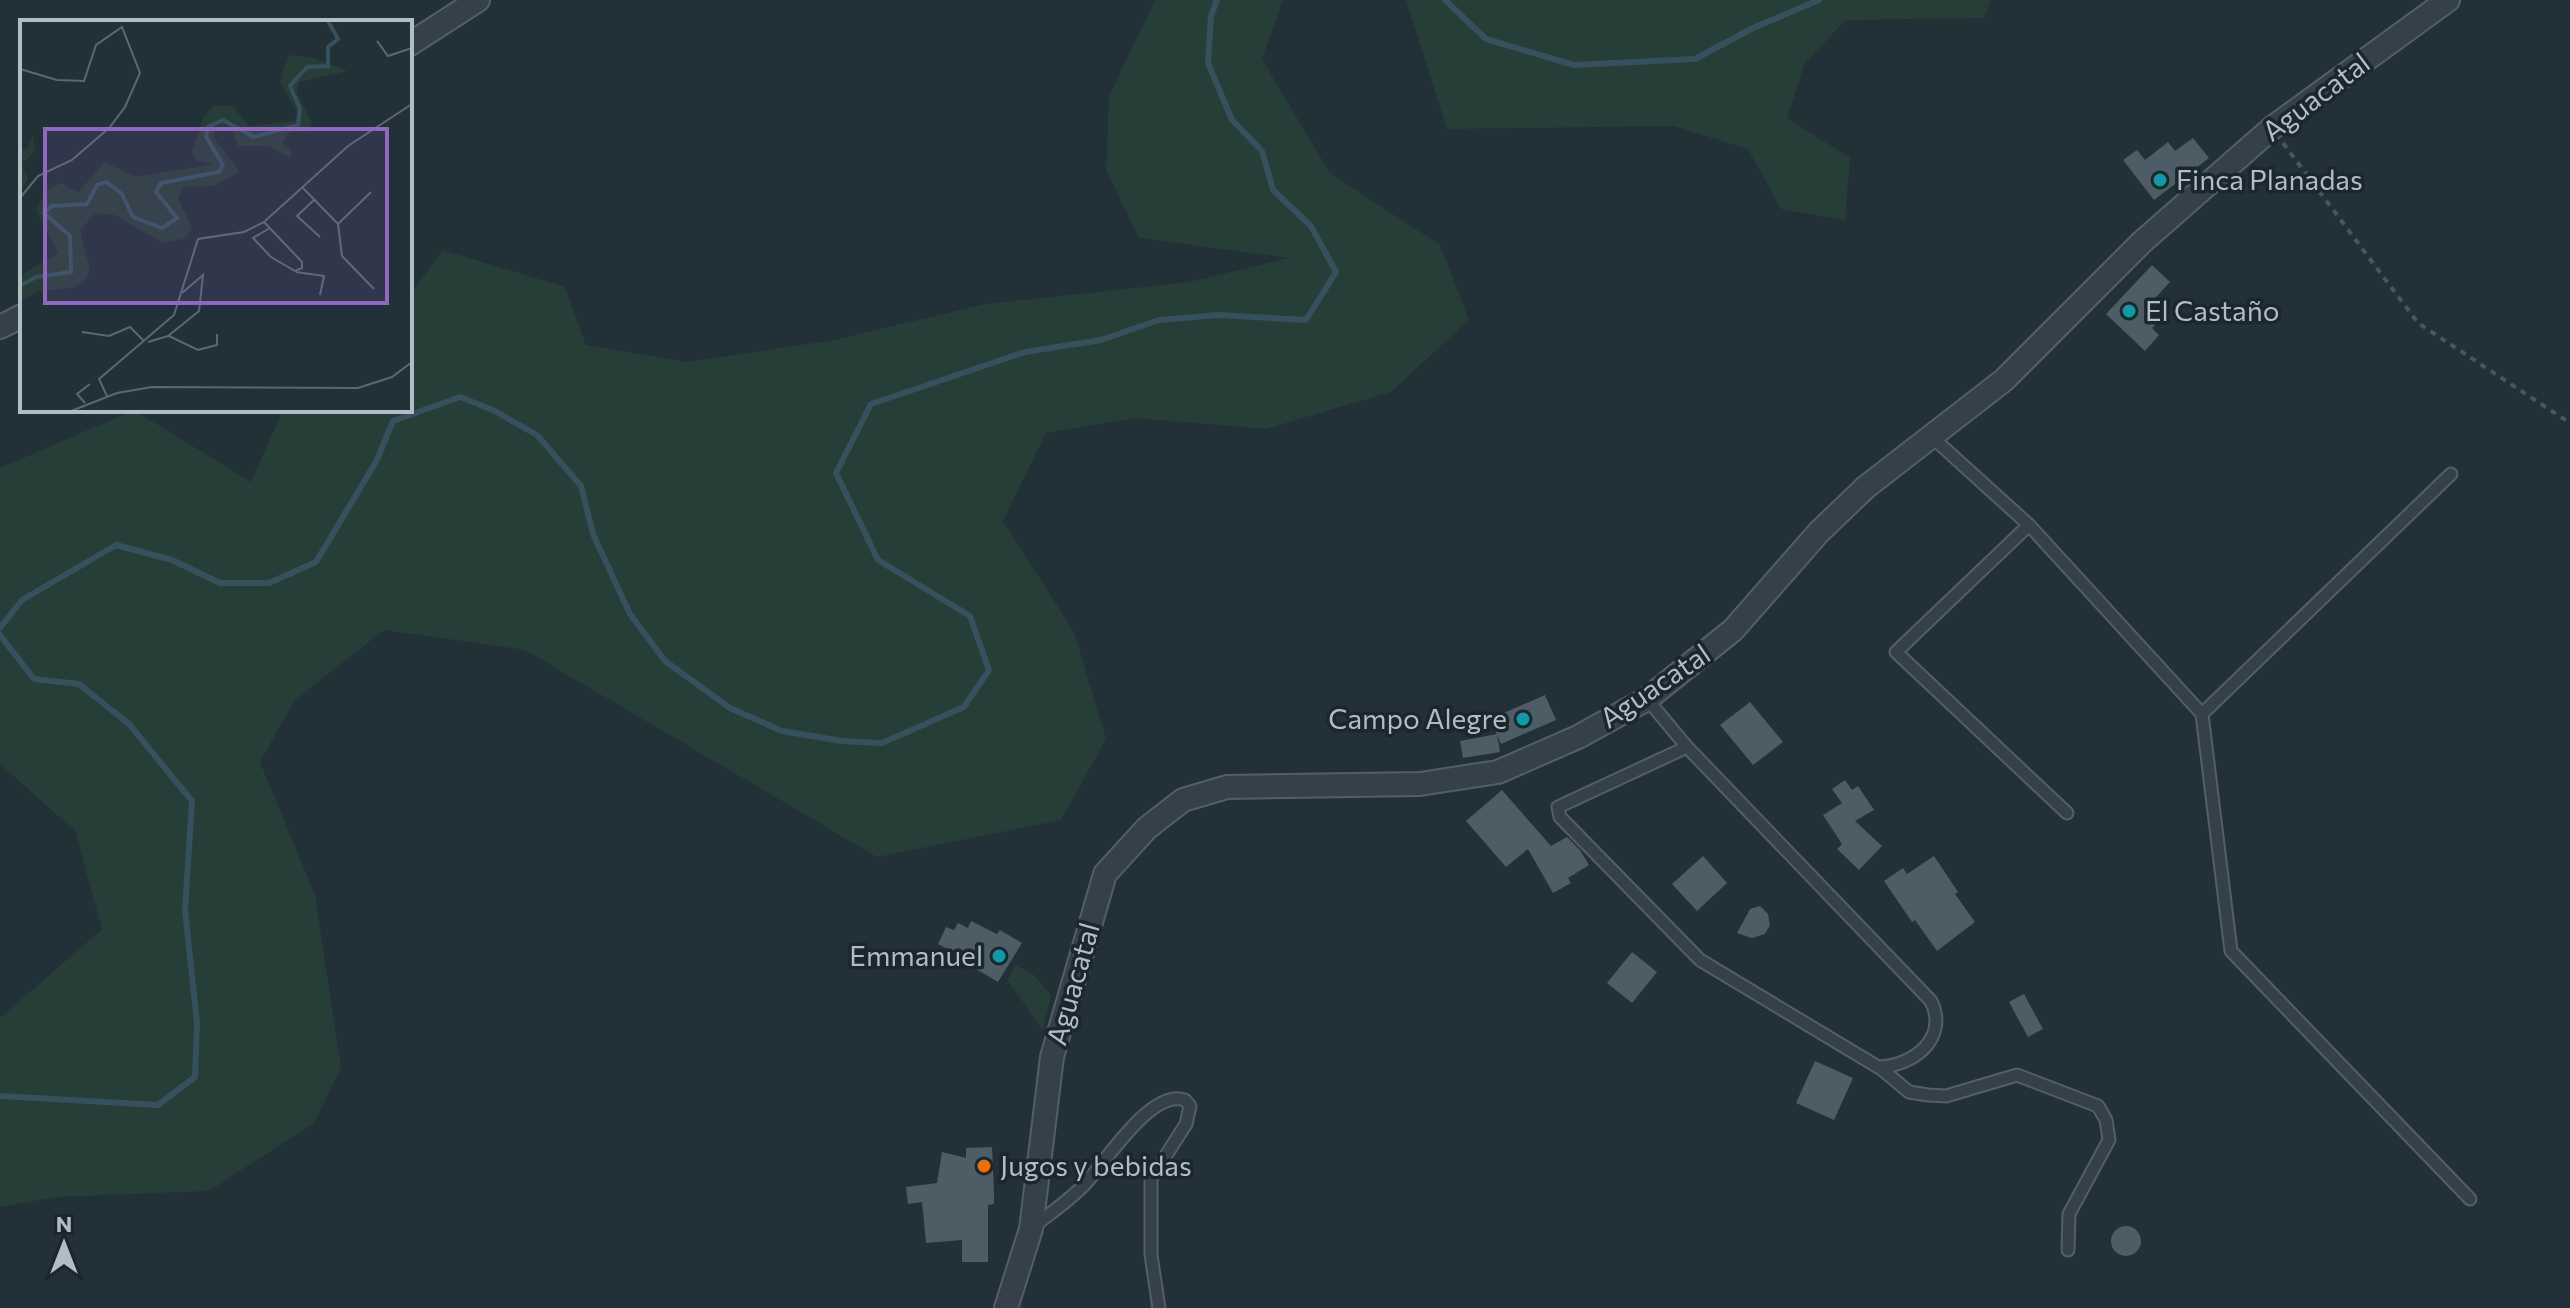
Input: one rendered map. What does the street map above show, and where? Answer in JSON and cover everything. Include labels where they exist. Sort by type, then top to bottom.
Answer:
[{"type":"street","points":[[412,43],[478,0]]},
{"type":"street","name":"Aguacatal","points":[[1006,1308],[1031,1229],[1052,1057],[1105,874],[1147,828],[1183,800],[1227,787],[1420,784],[1498,772],[1578,737],[1647,699],[1733,630],[1819,532],[1866,487],[2004,380],[2142,242],[2272,128],[2448,0]]},
{"type":"street","points":[[0,327],[20,317]]},
{"type":"lane","points":[[1933,438],[2029,525],[2202,714],[2231,951],[2470,1199]]},
{"type":"lane","points":[[2202,714],[2451,474]]},
{"type":"lane","points":[[2029,525],[1896,652],[2067,813]]},
{"type":"lane","points":[[1647,699],[1687,747],[1931,1001],[1937,1012],[1937,1029],[1930,1045],[1894,1066],[1878,1067]]},
{"type":"lane","points":[[1687,747],[1558,807],[1560,817],[1700,960],[1878,1067],[1909,1092],[1946,1096],[2017,1075],[2098,1106],[2106,1120],[2109,1140],[2069,1214],[2068,1250]]},
{"type":"lane","points":[[1031,1229],[1085,1185],[1130,1126],[1172,1099],[1185,1100],[1190,1106],[1186,1124],[1151,1179],[1151,1255],[1159,1308]]},
{"type":"path","points":[[2272,128],[2418,323],[2570,423]]},
{"type":"green space","points":[[1155,0],[1283,0],[1262,59],[1330,173],[1440,245],[1469,320],[1391,392],[1266,429],[1134,418],[1046,433],[1003,521],[1074,632],[1106,739],[1061,820],[877,857],[525,650],[384,630],[294,701],[260,762],[315,895],[341,1068],[314,1123],[209,1191],[57,1197],[0,1207],[0,1018],[102,929],[75,831],[0,764],[0,468],[129,412],[137,412],[251,482],[282,412],[412,412],[412,292],[443,250],[565,287],[586,345],[687,362],[834,340],[985,304],[1189,282],[1289,258],[1139,238],[1106,170],[1109,96]]},
{"type":"green space","points":[[1406,0],[1991,0],[1984,18],[1846,20],[1805,63],[1787,118],[1850,158],[1845,220],[1781,209],[1748,149],[1673,126],[1447,129]]},
{"type":"green space","points":[[1015,965],[1032,973],[1051,995],[1043,1030],[1007,980]]},
{"type":"building","name":"Finca Planadas","points":[[2193,138],[2209,158],[2154,200],[2123,160],[2137,150],[2145,160],[2168,142],[2175,151]]},
{"type":"building","name":"El Castaño","points":[[2152,265],[2170,282],[2146,308],[2159,321],[2152,328],[2159,335],[2145,351],[2106,314]]},
{"type":"building","name":"Campo Alegre","points":[[1545,695],[1556,720],[1501,744],[1490,719]]},
{"type":"building","points":[[1750,702],[1783,742],[1753,765],[1720,725]]},
{"type":"building","points":[[1497,734],[1500,752],[1463,758],[1460,741]]},
{"type":"building","points":[[1845,780],[1852,790],[1858,786],[1874,810],[1855,821],[1882,846],[1859,870],[1837,849],[1842,844],[1823,815],[1842,803],[1832,789]]},
{"type":"building","points":[[1502,790],[1551,846],[1567,837],[1580,850],[1589,865],[1568,878],[1571,883],[1553,893],[1528,849],[1506,867],[1466,821]]},
{"type":"building","points":[[1703,856],[1727,883],[1697,911],[1672,884]]},
{"type":"building","points":[[1934,856],[1975,922],[1937,951],[1915,920],[1912,922],[1884,881],[1903,868],[1907,874]]},
{"type":"building","points":[[1760,906],[1768,914],[1770,925],[1765,934],[1752,938],[1737,933],[1750,909]]},
{"type":"building","points":[[971,921],[997,934],[1000,930],[1022,943],[998,982],[976,969],[979,965],[938,944],[946,927],[954,930],[958,923],[968,928]]},
{"type":"building","points":[[1632,952],[1657,972],[1632,1003],[1607,983]]},
{"type":"building","points":[[2024,994],[2043,1029],[2028,1037],[2009,1002]]},
{"type":"building","points":[[1815,1061],[1853,1078],[1834,1120],[1796,1103]]},
{"type":"building","points":[[992,1147],[994,1204],[988,1205],[988,1262],[962,1262],[962,1240],[926,1243],[922,1202],[908,1204],[906,1187],[937,1183],[942,1152],[966,1158],[966,1148]]},
{"type":"building","points":[[2126,1226],[2132,1227],[2140,1235],[2140,1247],[2132,1255],[2126,1256],[2120,1255],[2112,1247],[2111,1241],[2112,1235],[2120,1227]]},
{"type":"waterway","points":[[0,628],[22,600],[116,545],[172,560],[220,583],[269,583],[316,562],[377,460],[393,421],[460,397],[495,411],[537,435],[581,486],[593,534],[630,614],[665,661],[730,708],[782,731],[842,741],[882,743],[964,707],[989,670],[970,616],[878,560],[836,473],[871,404],[1025,352],[1101,340],[1159,320],[1218,315],[1306,320],[1336,272],[1311,226],[1273,190],[1262,151],[1232,120],[1208,63],[1211,16],[1217,0]]},
{"type":"waterway","points":[[1445,0],[1486,39],[1574,65],[1695,59],[1753,28],[1819,0]]},
{"type":"waterway","points":[[0,635],[34,679],[79,684],[129,724],[192,801],[185,910],[197,1023],[195,1077],[158,1105],[0,1096]]},
{"type":"place","name":"Finca Planadas","points":[[2160,180]]},
{"type":"place","name":"El Castaño","points":[[2129,311]]},
{"type":"place","name":"Campo Alegre","points":[[1523,719]]},
{"type":"place","name":"Emmanuel","points":[[999,956]]},
{"type":"place","name":"Jugos y bebidas","points":[[984,1166]]}]
